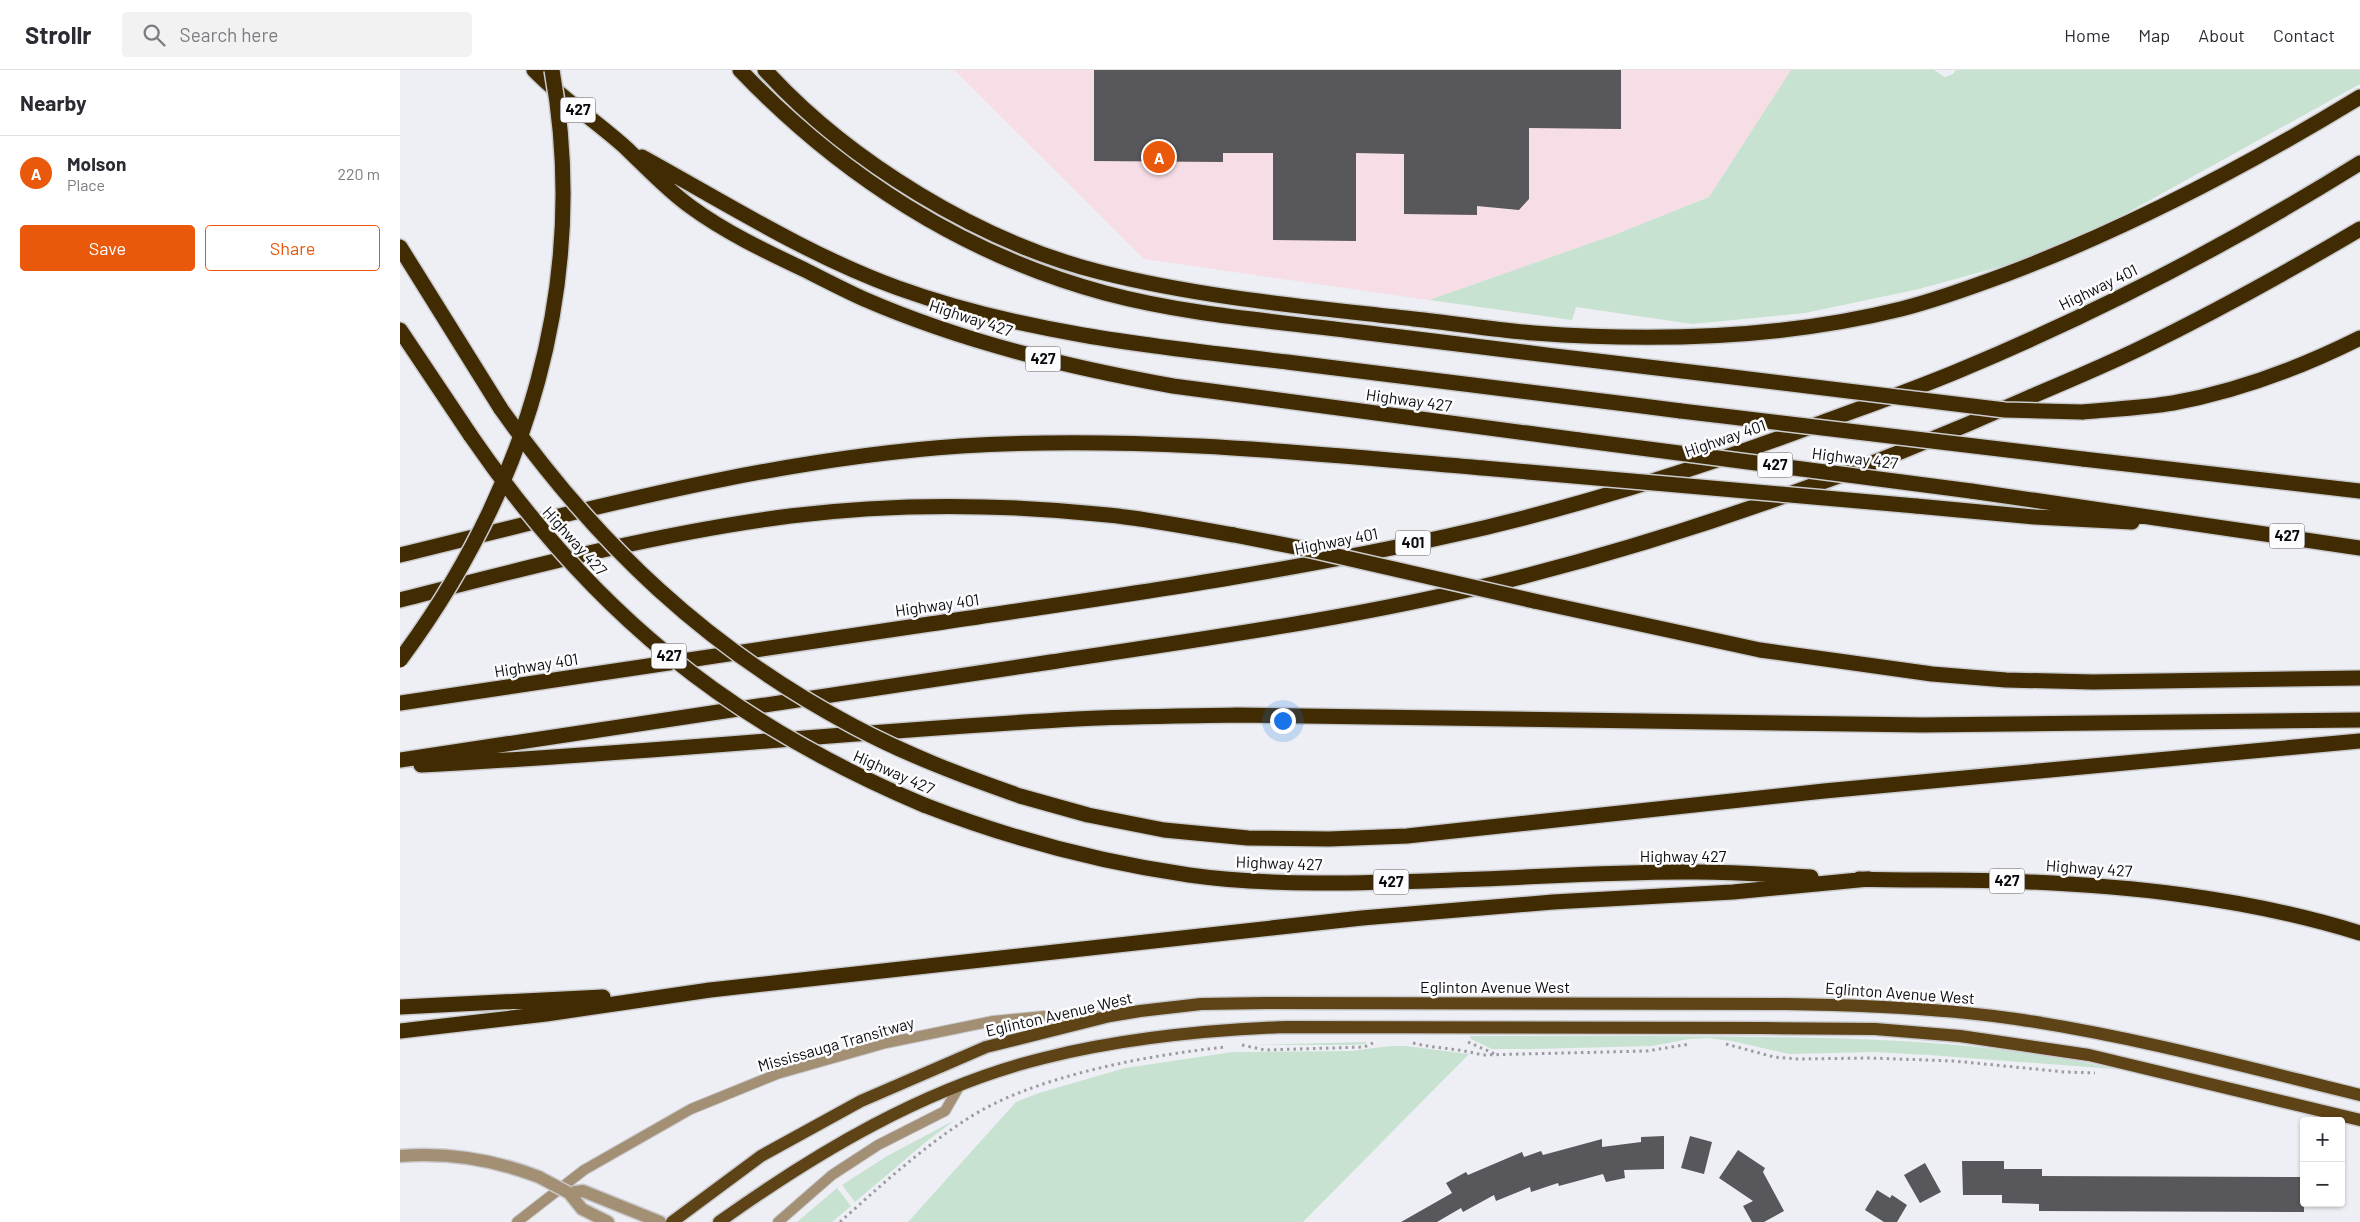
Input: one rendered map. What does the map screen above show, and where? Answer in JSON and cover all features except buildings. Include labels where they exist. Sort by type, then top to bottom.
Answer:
[{"type":"highway","name":"Highway 427","points":[[534,70],[691,207],[778,257],[864,299],[1001,348],[1108,374],[1174,386],[1971,491],[2360,548]]},
{"type":"highway","points":[[400,660],[452,585],[496,501],[517,448],[542,366],[558,272],[561,224],[560,129],[552,70]]},
{"type":"highway","points":[[740,70],[774,106],[810,138],[844,165],[912,211],[953,234],[1003,257],[1095,290],[1153,304],[1716,376],[2005,410],[2082,412],[2172,403],[2237,387],[2317,360],[2360,338]]},
{"type":"highway","points":[[765,70],[812,116],[852,148],[957,216],[1000,236],[1095,271],[1204,294],[1255,301],[1530,333],[1654,338],[1692,338],[1779,331],[1890,312],[1937,300],[2047,258],[2138,220],[2251,160],[2360,97]]},
{"type":"highway","points":[[625,148],[761,225],[829,259],[899,288],[1013,321],[1056,331],[1165,348],[2083,460],[2360,491]]},
{"type":"highway","name":"Highway 401","points":[[400,703],[998,614],[1297,566],[1451,536],[1570,505],[1660,479],[1746,450],[1902,394],[1962,369],[2126,294],[2312,193],[2360,163]]},
{"type":"highway","points":[[400,760],[779,704],[1310,620],[1495,584],[1562,566],[1753,508],[1855,472],[1958,430],[2141,348],[2255,290],[2360,229]]},
{"type":"highway","points":[[400,247],[501,409],[536,458],[574,505],[608,541],[658,590],[704,629],[785,686],[854,727],[954,772],[1020,796],[1088,815],[1173,831],[1248,838],[1329,839],[1408,836],[1824,791],[2360,741]]},
{"type":"highway","name":"Highway 427","points":[[400,330],[471,436],[524,509],[570,564],[648,639],[690,673],[779,734],[858,776],[924,805],[1008,835],[1066,851],[1190,875],[1252,880],[1396,882],[1698,872],[1869,879],[2002,880],[2145,890],[2232,901],[2309,917],[2360,932]]},
{"type":"highway","points":[[400,555],[612,503],[714,481],[833,461],[960,446],[1077,443],[1197,446],[1483,468],[2048,518],[2213,526]]},
{"type":"highway","points":[[400,600],[642,541],[751,522],[836,512],[931,508],[1042,510],[1109,515],[1234,535],[1311,550],[1760,650],[1932,674],[2006,680],[2093,682],[2360,678]]},
{"type":"highway","points":[[400,766],[562,758],[1004,724],[1172,716],[1236,715],[1923,725],[2360,720]]},
{"type":"highway","points":[[400,1031],[546,1014],[710,990],[1362,918],[1553,902],[1733,892],[1869,879]]},
{"type":"highway","points":[[400,1007],[710,990]]},
{"type":"main road","name":"Eglinton Avenue West","points":[[672,1222],[761,1156],[861,1101],[986,1047],[1110,1016],[1201,1004],[1870,1006],[1960,1012],[2067,1027],[2131,1040],[2360,1095]]},
{"type":"main road","points":[[719,1222],[778,1180],[874,1124],[960,1085],[1043,1058],[1134,1040],[1212,1030],[1287,1027],[1866,1029],[1960,1036],[2089,1055],[2360,1120]]},
{"type":"street","points":[[400,1156],[427,1154],[506,1164],[539,1177],[569,1193],[582,1209],[608,1222]]},
{"type":"street","points":[[569,1193],[583,1191],[660,1222]]},
{"type":"street","points":[[569,1193],[583,1222]]},
{"type":"lane","name":"Mississauga Transitway","points":[[517,1222],[584,1170],[691,1109],[777,1074],[886,1043],[993,1021],[1044,1016],[1110,1016]]},
{"type":"lane","points":[[778,1222],[832,1175],[878,1145],[946,1112],[960,1085]]},
{"type":"path","points":[[840,1222],[940,1138],[968,1118],[1006,1098],[1051,1083],[1124,1063],[1188,1051],[1242,1045],[1265,1050],[1364,1047],[1374,1042]]},
{"type":"path","points":[[1409,1042],[1426,1046],[1461,1049],[1482,1055],[1647,1051],[1695,1043]]},
{"type":"path","points":[[1718,1043],[1774,1057],[1798,1059],[1870,1058],[1954,1061],[2065,1072],[2102,1073]]},
{"type":"shaded area","points":[[954,70],[1791,70],[1709,197],[1614,235],[1429,300],[1144,259]]},
{"type":"green space","points":[[1791,70],[1934,70],[1945,77],[1953,74],[1956,70],[2360,70],[2360,84],[2107,224],[2010,264],[1919,289],[1805,313],[1692,324],[1576,307],[1572,320],[1429,300],[1614,235],[1709,197]]},
{"type":"green space","points":[[1470,1036],[1826,1038],[1942,1044],[2000,1049],[2115,1069],[1874,1052],[1789,1054],[1732,1041],[1708,1038],[1689,1039],[1652,1046],[1492,1049],[1471,1039]]},
{"type":"green space","points":[[1366,1042],[1366,1044],[1350,1045],[1255,1045]]},
{"type":"green space","points":[[1406,1046],[1469,1054],[1303,1222],[908,1222],[1016,1102],[1039,1093],[1125,1068],[1233,1052],[1350,1051]]},
{"type":"green space","points":[[955,1120],[927,1141],[855,1202],[842,1185],[887,1156]]},
{"type":"green space","points":[[837,1188],[851,1206],[832,1222],[797,1222]]},
{"type":"place","name":"Molson","points":[[1159,157]]}]
